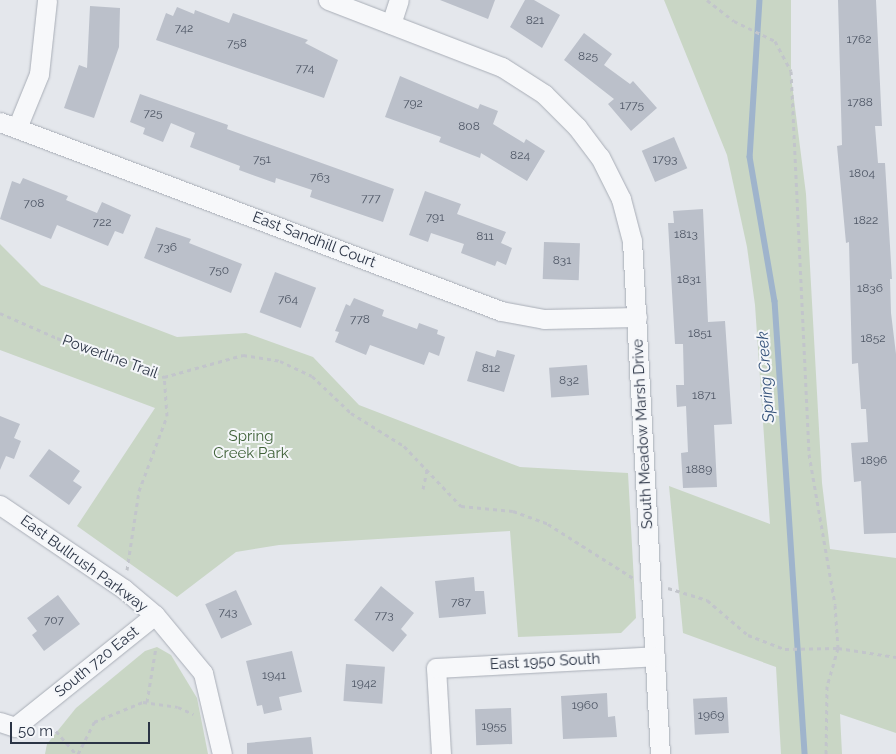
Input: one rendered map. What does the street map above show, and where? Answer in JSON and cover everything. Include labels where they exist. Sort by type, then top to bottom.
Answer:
[{"type":"street","points":[[8,125],[39,74],[47,0]]},
{"type":"street","name":"South Meadow Marsh Drive","points":[[328,0],[502,67],[544,94],[577,127],[600,157],[621,199],[632,241],[660,754]]},
{"type":"street","points":[[391,24],[399,0]]},
{"type":"street","name":"East Sandhill Court","points":[[8,125],[501,310],[544,319],[637,317]]},
{"type":"street","name":"East Bullrush Parkway","points":[[0,505],[124,589],[155,615],[203,673],[222,754]]},
{"type":"street","name":"South 720 East","points":[[8,725],[155,615]]},
{"type":"street","name":"East 1950 South","points":[[441,754],[436,668],[655,656]]},
{"type":"path","points":[[707,0],[746,27],[775,41],[791,71],[809,454],[835,605],[838,648],[827,686],[826,754]]},
{"type":"path","name":"Powerline Trail","points":[[0,313],[57,338],[164,377],[242,355],[280,361],[312,376],[351,413],[404,446],[461,506],[513,512],[548,524],[631,577]]},
{"type":"path","points":[[127,567],[139,491],[167,416],[164,377]]},
{"type":"path","points":[[422,489],[427,470]]},
{"type":"path","points":[[668,588],[707,600],[748,636],[784,649],[838,648],[896,657]]},
{"type":"path","points":[[147,702],[158,647]]},
{"type":"path","points":[[56,731],[77,754],[94,722],[147,702],[178,707],[198,716]]},
{"type":"green space","points":[[664,0],[791,0],[791,76],[806,194],[822,483],[830,549],[896,558],[896,733],[840,714],[842,754],[781,754],[776,667],[683,633],[669,486],[770,524],[755,305],[747,247],[727,155]]},
{"type":"green space","name":"Spring Creek Park","points":[[0,244],[41,285],[177,337],[246,333],[313,357],[359,405],[520,467],[628,473],[636,618],[621,633],[518,637],[510,531],[279,545],[236,552],[177,597],[77,526],[155,408],[0,350]]},
{"type":"green space","points":[[157,647],[171,655],[197,698],[208,754],[45,754],[47,744],[76,708],[145,651]]},
{"type":"building","points":[[440,0],[495,0],[488,19]]},
{"type":"building","points":[[525,0],[534,0],[560,15],[542,48],[510,27]]},
{"type":"building","points":[[838,0],[876,0],[882,126],[875,126],[878,163],[885,163],[892,279],[890,279],[891,313],[896,354],[896,533],[864,534],[861,481],[854,482],[851,443],[868,442],[866,409],[861,409],[858,363],[852,364],[849,242],[846,243],[837,146],[842,145]]},
{"type":"building","points":[[90,6],[120,8],[119,47],[94,118],[64,108],[79,65],[87,68]]},
{"type":"building","points":[[177,7],[194,14],[195,10],[229,23],[233,13],[308,40],[305,43],[338,60],[324,98],[156,40],[166,13],[173,16]]},
{"type":"building","points":[[584,33],[612,54],[604,65],[630,84],[633,81],[657,108],[631,131],[608,104],[614,99],[564,60]]},
{"type":"building","points":[[400,76],[478,109],[480,104],[498,111],[493,124],[524,143],[526,139],[545,151],[527,181],[481,153],[480,158],[439,142],[441,137],[385,117]]},
{"type":"building","points":[[140,94],[228,125],[227,129],[394,189],[383,222],[310,197],[312,190],[276,178],[275,183],[239,170],[240,166],[190,147],[195,133],[171,123],[163,142],[143,134],[145,128],[130,122]]},
{"type":"building","points":[[674,137],[687,168],[655,182],[642,151]]},
{"type":"building","points":[[23,178],[68,196],[66,200],[97,213],[102,202],[131,215],[123,234],[115,231],[108,246],[57,225],[51,239],[0,219],[12,181],[20,184]]},
{"type":"building","points":[[425,191],[461,204],[457,214],[506,232],[501,243],[512,248],[506,265],[497,261],[495,266],[461,253],[464,244],[431,233],[428,242],[409,235]]},
{"type":"building","points":[[703,209],[708,322],[725,321],[732,424],[714,425],[717,487],[683,488],[681,453],[688,452],[686,406],[677,407],[676,385],[684,385],[683,344],[675,344],[668,223],[674,223],[673,211]]},
{"type":"building","points":[[156,227],[191,239],[189,243],[242,264],[231,293],[144,258]]},
{"type":"building","points":[[544,242],[580,243],[579,280],[543,279]]},
{"type":"building","points":[[275,272],[316,288],[301,328],[260,312]]},
{"type":"building","points":[[354,298],[384,310],[382,316],[417,329],[419,323],[438,330],[437,334],[445,337],[439,356],[429,352],[424,365],[370,345],[366,355],[335,342],[339,332],[335,331],[346,304],[350,306]]},
{"type":"building","points":[[497,350],[515,355],[504,392],[467,381],[476,351],[495,357]]},
{"type":"building","points":[[587,365],[589,395],[551,398],[549,368]]},
{"type":"building","points":[[0,416],[20,424],[14,438],[21,441],[14,459],[6,456],[0,470]]},
{"type":"building","points":[[49,449],[80,471],[73,481],[82,487],[69,505],[29,476]]},
{"type":"building","points":[[474,577],[475,591],[484,591],[486,614],[439,618],[435,581]]},
{"type":"building","points":[[381,586],[414,613],[401,629],[407,635],[393,652],[354,620]]},
{"type":"building","points":[[236,590],[252,624],[221,639],[205,604]]},
{"type":"building","points":[[58,595],[80,624],[44,651],[32,635],[37,631],[27,618]]},
{"type":"building","points":[[292,651],[302,692],[279,697],[282,710],[264,714],[262,705],[257,706],[246,661]]},
{"type":"building","points":[[346,664],[385,667],[382,704],[343,701]]},
{"type":"building","points":[[607,693],[608,717],[615,716],[617,737],[563,739],[561,696]]},
{"type":"building","points":[[727,697],[729,733],[695,735],[693,699]]},
{"type":"building","points":[[511,708],[512,744],[476,745],[475,709]]},
{"type":"building","points":[[311,737],[313,754],[247,754],[247,743]]},
{"type":"waterway","name":"Spring Creek","points":[[760,0],[750,157],[775,301],[805,754]]}]
